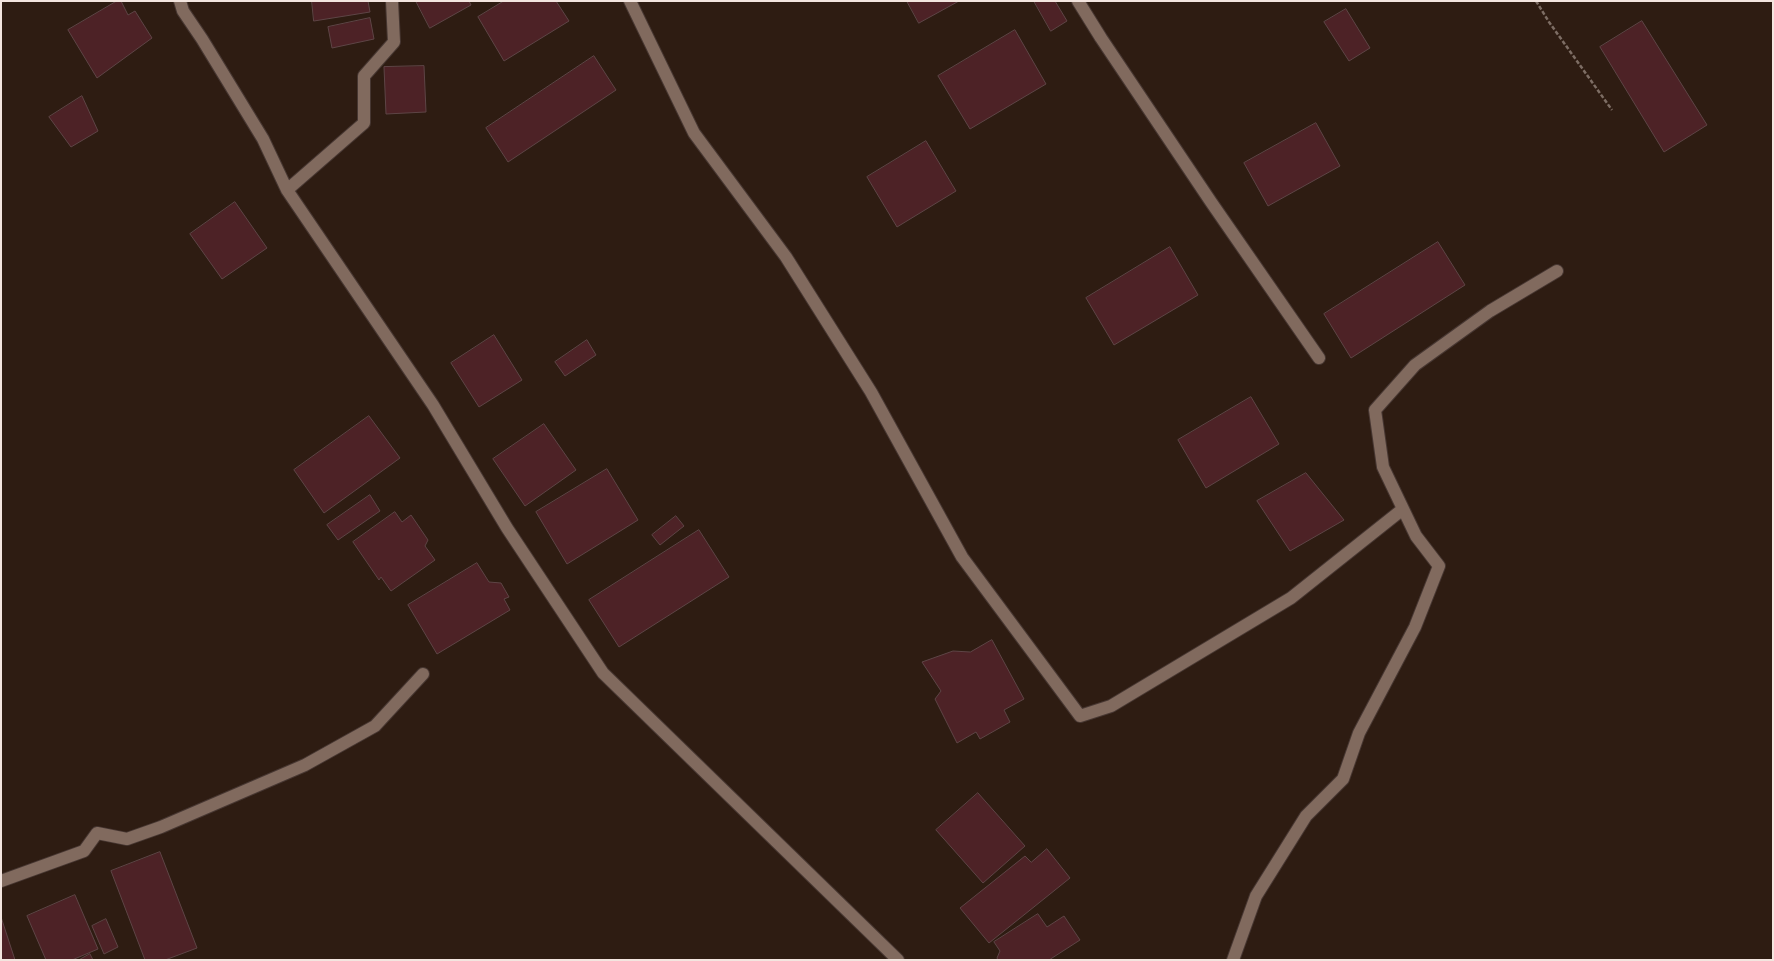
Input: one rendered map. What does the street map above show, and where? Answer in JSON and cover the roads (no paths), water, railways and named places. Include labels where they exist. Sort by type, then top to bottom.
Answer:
[{"type":"street","points":[[180,1],[183,11],[202,39],[263,139],[287,190],[433,405],[507,528],[603,673],[898,960]]},
{"type":"street","points":[[287,190],[364,123],[364,76],[394,42],[392,1]]},
{"type":"street","points":[[630,1],[694,133],[790,264],[871,392],[962,557],[1080,716],[1111,706],[1291,598],[1403,509]]},
{"type":"street","points":[[1078,1],[1149,110],[1319,358]]},
{"type":"street","points":[[1233,960],[1256,896],[1306,816],[1343,779],[1359,733],[1415,627],[1439,566],[1416,536],[1383,467],[1375,410],[1415,365],[1490,311],[1557,271]]},
{"type":"street","points":[[1,881],[84,851],[97,833],[127,838],[161,827],[306,765],[375,726],[423,674]]}]
